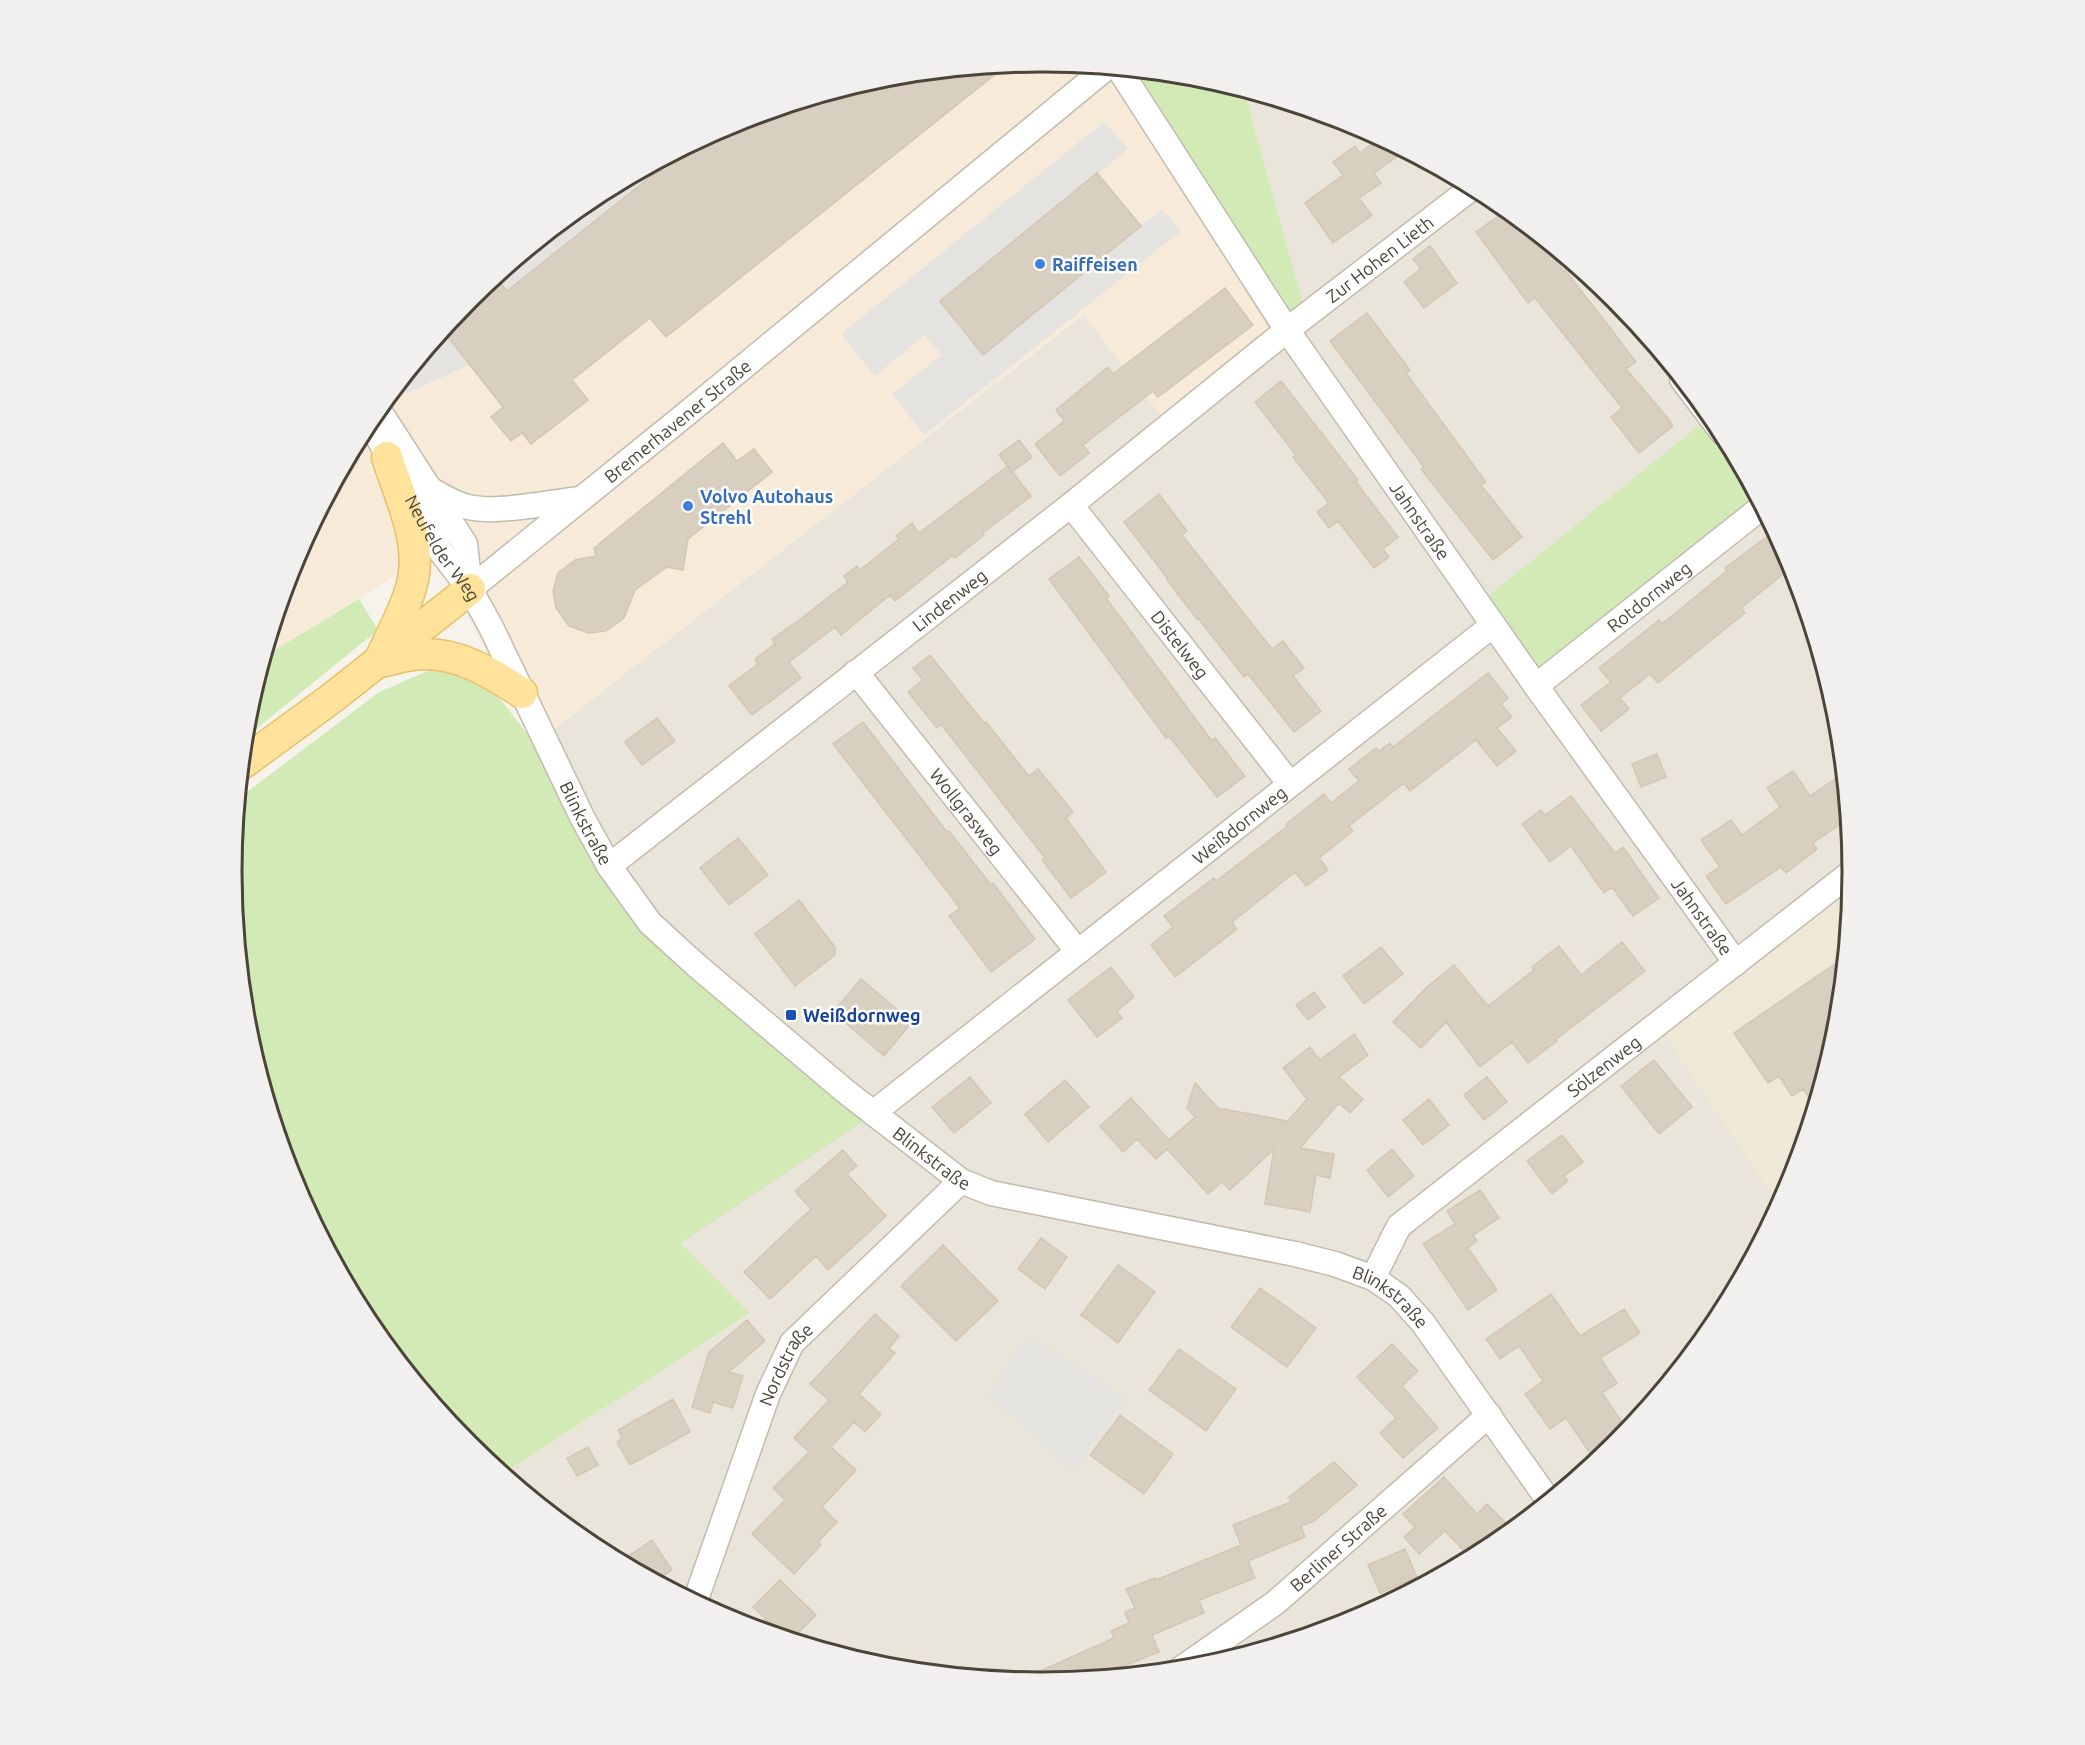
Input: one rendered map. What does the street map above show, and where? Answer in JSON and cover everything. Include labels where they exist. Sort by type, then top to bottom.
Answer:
[{"type":"main road","points":[[378,663],[413,583],[415,555],[410,528],[387,457]]},
{"type":"main road","name":"Bremerhavener Straße","points":[[251,758],[378,663],[470,589]]},
{"type":"main road","points":[[378,663],[416,654],[445,657],[487,670],[522,693]]},
{"type":"street","name":"Bremerhavener Straße","points":[[470,589],[1098,74]]},
{"type":"street","name":"Jahnstraße","points":[[1124,77],[1287,330],[1536,686],[1736,963]]},
{"type":"street","name":"Zur Hohen Lieth","points":[[1287,330],[1466,194]]},
{"type":"street","name":"Lindenweg","points":[[609,867],[1071,505],[1287,330]]},
{"type":"street","name":"Neufelder Weg","points":[[384,419],[465,544],[470,589]]},
{"type":"street","name":"Neufelder Weg","points":[[374,432],[441,552],[470,589]]},
{"type":"street","points":[[428,488],[452,502],[470,508],[495,509],[581,499]]},
{"type":"street","name":"Distelweg","points":[[1071,505],[1290,784]]},
{"type":"street","name":"Rotdornweg","points":[[1536,686],[1757,511]]},
{"type":"street","name":"Blinkstraße","points":[[470,589],[609,867],[650,923],[704,972],[873,1113],[961,1181],[991,1193],[1295,1254],[1335,1264],[1373,1278],[1398,1296],[1423,1323],[1545,1495]]},
{"type":"street","name":"Weißdornweg","points":[[873,1113],[1493,625]]},
{"type":"street","name":"Wollgrasweg","points":[[856,672],[1078,952]]},
{"type":"street","name":"Sölzenweg","points":[[1373,1278],[1400,1226],[1843,879]]},
{"type":"street","name":"Nordstraße","points":[[697,1594],[768,1394],[792,1343],[961,1181]]},
{"type":"street","name":"Berliner Straße","points":[[1195,1659],[1275,1603],[1489,1415]]},
{"type":"shaded area","points":[[1042,72],[1139,78],[1288,316],[1161,416],[1083,314],[535,744],[434,552],[273,651],[303,566],[349,472],[407,385],[476,306],[555,237],[642,179],[736,133],[785,114],[835,99],[886,87],[990,74]]},
{"type":"shaded area","points":[[1246,98],[1300,114],[1397,155],[1443,179],[1530,237],[1609,306],[1644,345],[1678,385],[1736,472],[1782,566],[1801,615],[1828,716],[1841,820],[1843,872],[1839,943],[1805,1116],[1782,1179],[1736,1273],[1708,1317],[1678,1360],[1609,1439],[1530,1508],[1487,1538],[1443,1566],[1349,1612],[1300,1631],[1199,1658],[1095,1671],[1042,1673],[938,1666],[886,1658],[785,1631],[736,1612],[642,1566],[555,1508],[510,1469],[750,1313],[679,1243],[868,1118],[643,928],[598,874],[570,822],[535,744],[1084,314],[1303,304]]},
{"type":"shaded area","points":[[1104,122],[1128,149],[940,301],[984,354],[1162,209],[1181,231],[924,435],[892,394],[942,355],[925,335],[875,376],[841,334]]},
{"type":"shaded area","points":[[659,170],[507,291],[501,283],[555,237],[598,207]]},
{"type":"shaded area","points":[[448,337],[469,365],[407,393],[405,388],[407,385]]},
{"type":"shaded area","points":[[1842,893],[1836,977],[1828,1029],[1801,1130],[1774,1197],[1665,1036]]},
{"type":"shaded area","points":[[1029,1336],[1126,1399],[1073,1470],[989,1395]]},
{"type":"green space","points":[[1140,78],[1199,87],[1246,98],[1303,304],[1288,316]]},
{"type":"green space","points":[[1701,424],[1721,449],[1752,502],[1537,674],[1482,601]]},
{"type":"green space","points":[[359,599],[378,630],[255,730],[273,651]]},
{"type":"green space","points":[[429,670],[469,676],[501,700],[535,744],[570,822],[598,874],[643,928],[868,1118],[680,1243],[750,1313],[510,1469],[476,1439],[407,1360],[349,1273],[303,1179],[284,1130],[257,1029],[244,925],[242,872],[247,792],[378,693]]},
{"type":"building","points":[[996,74],[666,337],[650,318],[572,380],[588,400],[531,444],[522,433],[511,441],[491,417],[503,407],[448,337],[476,306],[501,283],[507,291],[659,170],[736,133],[785,114],[886,87]]},
{"type":"building","points":[[1372,143],[1398,156],[1374,173],[1381,183],[1359,198],[1372,215],[1333,243],[1305,203],[1343,175],[1333,162],[1355,146],[1360,153]]},
{"type":"building","name":"Raiffeisen","points":[[1097,173],[1141,226],[983,355],[940,301]]},
{"type":"building","points":[[1499,216],[1553,256],[1636,362],[1626,369],[1673,426],[1639,453],[1611,417],[1622,408],[1535,298],[1528,303],[1476,232]]},
{"type":"building","points":[[1430,246],[1457,283],[1424,308],[1404,282],[1421,269],[1413,259]]},
{"type":"building","points":[[1225,288],[1253,325],[1158,397],[1153,391],[1083,445],[1089,453],[1060,476],[1035,444],[1064,421],[1056,410],[1108,367],[1113,374]]},
{"type":"building","points":[[1367,313],[1410,370],[1406,373],[1486,482],[1481,485],[1522,537],[1493,560],[1421,469],[1424,467],[1330,341]]},
{"type":"building","points":[[1281,381],[1358,480],[1356,482],[1398,537],[1383,549],[1389,557],[1374,568],[1338,521],[1329,528],[1317,512],[1329,503],[1293,457],[1296,455],[1255,402]]},
{"type":"building","points":[[1019,440],[1032,457],[1012,472],[999,455]]},
{"type":"building","name":"Volvo Autohaus Strehl","points":[[723,443],[737,461],[754,449],[772,472],[688,539],[683,570],[667,567],[635,590],[624,618],[606,631],[589,633],[569,626],[556,608],[553,591],[558,573],[575,560],[596,556],[594,548]]},
{"type":"building","points":[[1008,466],[1031,496],[955,558],[953,555],[895,601],[890,595],[841,635],[835,627],[789,662],[801,678],[752,715],[729,686],[758,664],[755,659],[775,644],[772,639],[848,582],[844,576],[857,566],[860,570],[899,539],[896,536],[912,523],[919,533]]},
{"type":"building","points":[[1159,494],[1187,531],[1182,535],[1272,649],[1283,641],[1304,668],[1293,676],[1321,711],[1294,732],[1248,674],[1244,677],[1197,619],[1124,522]]},
{"type":"building","points":[[1768,536],[1785,573],[1741,608],[1745,613],[1658,683],[1650,674],[1620,698],[1629,709],[1601,731],[1581,705],[1611,682],[1599,668],[1659,620],[1662,624],[1727,571],[1725,568]]},
{"type":"building","points":[[1079,557],[1109,596],[1106,598],[1212,741],[1215,738],[1245,776],[1217,797],[1169,736],[1166,738],[1049,579]]},
{"type":"building","points":[[930,655],[1029,776],[1038,769],[1073,812],[1066,818],[1106,872],[1071,898],[1042,860],[1045,858],[941,724],[937,728],[908,692],[923,680],[913,668]]},
{"type":"building","points":[[1488,673],[1508,698],[1501,704],[1512,717],[1497,728],[1516,751],[1497,766],[1476,740],[1410,791],[1404,783],[1349,826],[1353,831],[1319,858],[1328,870],[1306,886],[1295,872],[1232,922],[1237,929],[1175,977],[1151,945],[1173,927],[1164,916],[1214,878],[1216,881],[1288,826],[1286,824],[1324,794],[1331,803],[1359,781],[1349,769],[1376,748],[1379,751],[1390,743],[1393,747]]},
{"type":"building","points":[[657,718],[675,741],[642,765],[625,742]]},
{"type":"building","points":[[863,722],[947,832],[949,831],[991,885],[993,883],[1035,939],[991,972],[949,916],[960,908],[833,744]]},
{"type":"building","points":[[1657,754],[1666,777],[1641,787],[1632,764]]},
{"type":"building","points":[[1793,771],[1810,796],[1835,779],[1837,782],[1841,824],[1813,843],[1817,849],[1786,873],[1781,867],[1726,904],[1706,876],[1720,867],[1701,840],[1731,820],[1742,835],[1780,807],[1767,788]]},
{"type":"building","points":[[1571,796],[1615,853],[1623,847],[1659,898],[1633,916],[1612,887],[1604,893],[1571,846],[1550,862],[1522,824],[1541,810],[1545,815]]},
{"type":"building","points":[[738,838],[768,875],[729,905],[700,868]]},
{"type":"building","points":[[799,900],[835,947],[835,955],[795,986],[755,934]]},
{"type":"building","points":[[1622,942],[1645,971],[1528,1063],[1512,1042],[1480,1067],[1446,1022],[1421,1048],[1393,1022],[1428,986],[1454,965],[1488,1006],[1534,970],[1532,967],[1559,946],[1581,975]]},
{"type":"building","points":[[1381,947],[1403,974],[1364,1004],[1343,976]]},
{"type":"building","points":[[1837,962],[1828,1029],[1810,1100],[1803,1089],[1792,1096],[1779,1076],[1768,1083],[1734,1033]]},
{"type":"building","points":[[1111,967],[1134,997],[1117,1011],[1122,1018],[1097,1037],[1068,1000]]},
{"type":"building","points":[[861,979],[912,1022],[884,1056],[833,1012]]},
{"type":"building","points":[[1314,992],[1325,1007],[1308,1020],[1296,1005]]},
{"type":"building","points":[[1354,1034],[1368,1055],[1339,1077],[1363,1099],[1350,1113],[1339,1103],[1300,1148],[1334,1154],[1330,1178],[1316,1175],[1310,1212],[1265,1204],[1274,1149],[1230,1190],[1222,1182],[1208,1194],[1167,1149],[1156,1159],[1137,1139],[1123,1152],[1100,1126],[1131,1098],[1169,1140],[1195,1117],[1187,1108],[1195,1083],[1218,1108],[1288,1121],[1307,1099],[1283,1068],[1310,1047],[1320,1060]]},
{"type":"building","points":[[1654,1060],[1692,1107],[1659,1134],[1621,1086]]},
{"type":"building","points":[[970,1077],[991,1103],[954,1133],[932,1107]]},
{"type":"building","points":[[1487,1077],[1507,1102],[1484,1120],[1464,1095]]},
{"type":"building","points":[[1065,1080],[1089,1107],[1048,1142],[1025,1114]]},
{"type":"building","points":[[1429,1099],[1449,1125],[1423,1145],[1403,1120]]},
{"type":"building","points":[[1562,1135],[1583,1162],[1564,1176],[1568,1181],[1552,1194],[1527,1161]]},
{"type":"building","points":[[1392,1149],[1414,1176],[1388,1197],[1367,1170]]},
{"type":"building","points":[[843,1150],[857,1166],[847,1174],[886,1216],[828,1270],[816,1256],[770,1299],[744,1272],[811,1209],[795,1191]]},
{"type":"building","points":[[1480,1190],[1499,1218],[1473,1235],[1477,1241],[1468,1248],[1497,1290],[1468,1310],[1423,1244],[1455,1224],[1447,1211]]},
{"type":"building","points":[[1041,1238],[1067,1257],[1045,1289],[1018,1269]]},
{"type":"building","points":[[943,1245],[998,1301],[956,1341],[901,1286]]},
{"type":"building","points":[[1118,1265],[1155,1292],[1118,1343],[1081,1315]]},
{"type":"building","points":[[1260,1288],[1316,1328],[1287,1367],[1231,1327]]},
{"type":"building","points":[[1551,1294],[1580,1336],[1624,1309],[1640,1333],[1600,1358],[1617,1383],[1602,1393],[1623,1424],[1591,1455],[1566,1418],[1550,1429],[1525,1394],[1543,1381],[1519,1346],[1500,1359],[1486,1339]]},
{"type":"building","points":[[875,1314],[899,1336],[889,1348],[895,1353],[859,1394],[881,1414],[865,1432],[854,1422],[831,1447],[856,1470],[822,1507],[837,1522],[818,1542],[821,1545],[794,1574],[752,1534],[785,1500],[773,1488],[809,1452],[794,1438],[829,1400],[810,1384]]},
{"type":"building","points":[[747,1320],[765,1341],[729,1372],[743,1376],[733,1408],[713,1402],[710,1413],[692,1407],[709,1352]]},
{"type":"building","points":[[1392,1344],[1418,1371],[1402,1386],[1438,1428],[1403,1458],[1380,1433],[1396,1418],[1357,1377]]},
{"type":"building","points":[[1179,1349],[1236,1389],[1206,1431],[1149,1390]]},
{"type":"building","points":[[673,1399],[690,1432],[630,1465],[617,1442],[622,1438],[618,1430]]},
{"type":"building","points":[[1120,1415],[1173,1454],[1144,1494],[1090,1455]]},
{"type":"building","points":[[588,1447],[598,1465],[577,1476],[567,1458]]},
{"type":"building","points":[[1334,1462],[1357,1485],[1314,1521],[1301,1526],[1305,1537],[1248,1561],[1255,1578],[1199,1600],[1204,1613],[1152,1635],[1159,1652],[1117,1669],[1036,1673],[1114,1638],[1111,1631],[1129,1623],[1125,1612],[1135,1608],[1126,1589],[1155,1578],[1156,1580],[1241,1545],[1233,1525],[1291,1502],[1289,1497]]},
{"type":"building","points":[[1444,1477],[1477,1514],[1487,1504],[1507,1524],[1465,1552],[1445,1531],[1419,1554],[1404,1537],[1415,1527],[1403,1514]]},
{"type":"building","points":[[652,1540],[672,1570],[662,1576],[628,1557]]},
{"type":"building","points":[[1405,1549],[1417,1577],[1380,1593],[1368,1565]]},
{"type":"building","points":[[780,1580],[816,1615],[797,1634],[773,1626],[753,1607]]},
{"type":"place","name":"Raiffeisen","points":[[1040,264]]},
{"type":"place","name":"Volvo Autohaus Strehl","points":[[688,506]]},
{"type":"place","name":"Weißdornweg","points":[[791,1015]]}]
